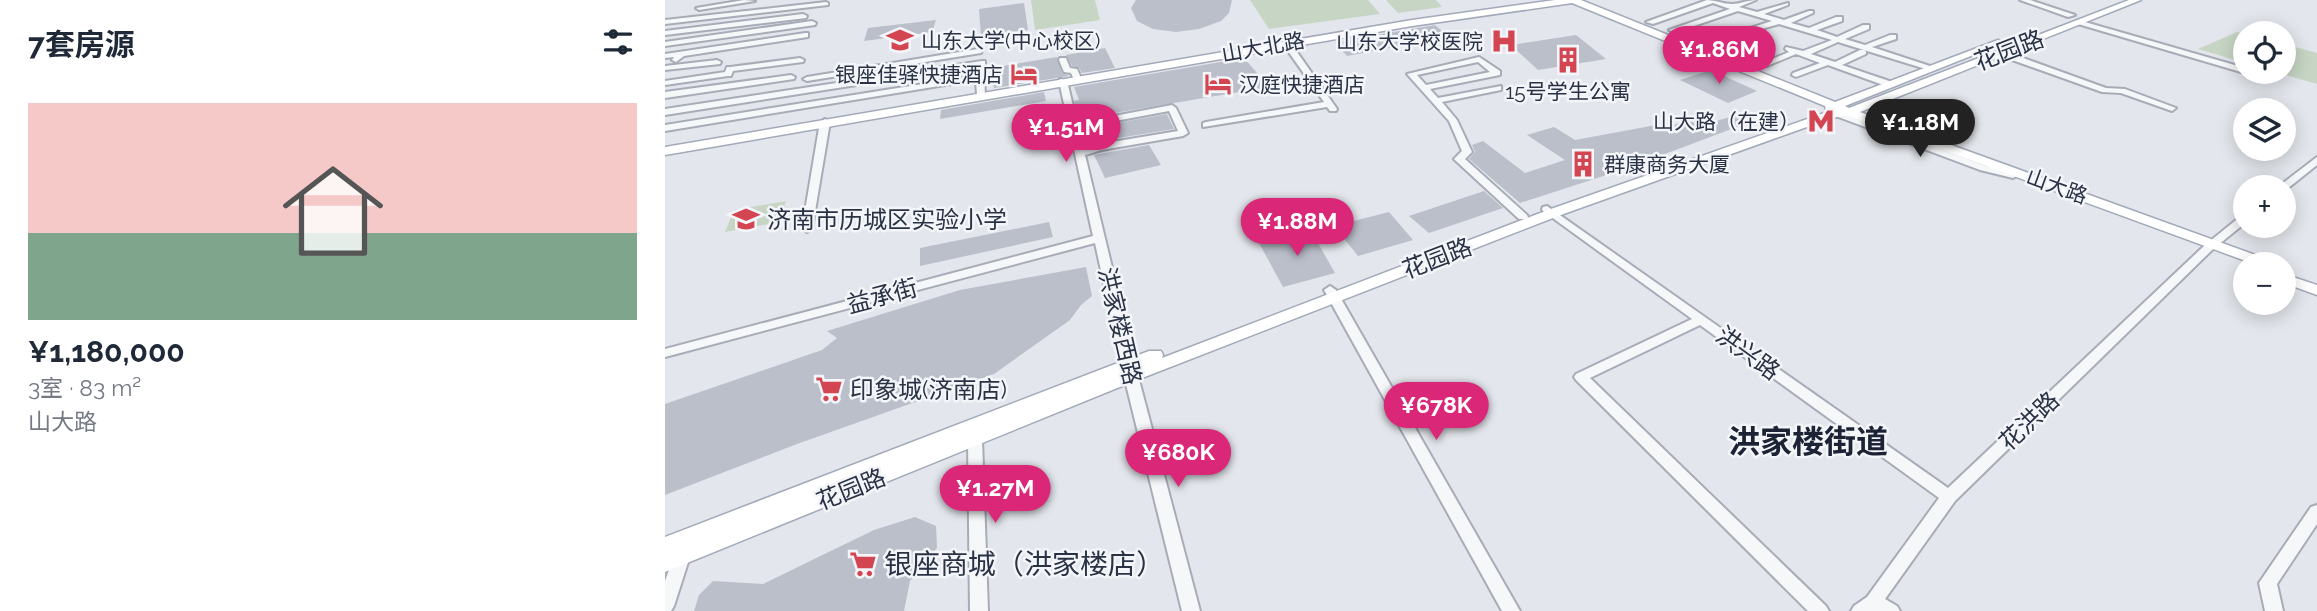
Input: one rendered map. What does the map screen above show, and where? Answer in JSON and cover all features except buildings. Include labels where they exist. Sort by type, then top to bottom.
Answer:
[{"type":"main road","name":"花园路","points":[[675,551],[1130,371],[1550,211],[1742,145],[1775,141],[1839,117],[1841,113],[1889,84],[2112,0]]},
{"type":"main road","name":"花园路","points":[[1332,294],[1523,217],[1550,211],[1841,113],[2137,0]]},
{"type":"main road","name":"山大北路","points":[[825,122],[1412,23],[1567,1]]},
{"type":"main road","name":"山大北路","points":[[665,150],[1403,23],[1567,1]]},
{"type":"main road","name":"山大路","points":[[1567,1],[1841,113],[2233,253]]},
{"type":"main road","name":"山大路","points":[[1841,113],[2233,257]]},
{"type":"main road","points":[[2296,275],[2317,283]]},
{"type":"main road","points":[[2296,282],[2317,290]]},
{"type":"main road","name":"花园路","points":[[675,551],[975,439],[1130,371]]},
{"type":"street","points":[[667,70],[697,29],[699,8],[704,0]]},
{"type":"street","points":[[770,10],[775,0]]},
{"type":"street","points":[[1567,1],[1581,0]]},
{"type":"street","points":[[1650,22],[1711,0],[1865,50],[1932,68]]},
{"type":"street","points":[[1673,30],[1753,0]]},
{"type":"street","points":[[2023,0],[2071,15]]},
{"type":"street","points":[[699,8],[752,1]]},
{"type":"street","points":[[665,22],[826,4]]},
{"type":"street","points":[[1756,15],[1786,4]]},
{"type":"street","points":[[789,18],[795,7]]},
{"type":"street","points":[[1747,32],[1811,12]]},
{"type":"street","points":[[665,33],[803,16]]},
{"type":"street","points":[[1808,31],[1839,19]]},
{"type":"street","points":[[2081,22],[2233,66]]},
{"type":"street","points":[[665,44],[812,23]]},
{"type":"street","points":[[1764,64],[1866,27]]},
{"type":"street","points":[[665,56],[805,35]]},
{"type":"street","points":[[1796,75],[1832,64],[1893,37]]},
{"type":"street","points":[[1206,125],[1332,107],[1287,44]]},
{"type":"street","points":[[807,79],[910,59],[978,51]]},
{"type":"street","points":[[1797,51],[1889,84]]},
{"type":"street","points":[[2001,53],[2105,90],[2122,91],[2172,108]]},
{"type":"street","points":[[909,74],[910,59]]},
{"type":"street","points":[[1424,88],[1497,73],[1479,59],[1411,74],[1453,120],[1467,152],[1459,159],[1523,217]]},
{"type":"street","points":[[665,83],[728,74],[730,69],[800,60]]},
{"type":"street","points":[[1063,60],[1067,70],[1074,71],[1077,78]]},
{"type":"street","points":[[667,70],[717,62]]},
{"type":"street","points":[[665,112],[982,62]]},
{"type":"street","points":[[665,128],[979,76],[981,95]]},
{"type":"street","points":[[665,95],[791,77]]},
{"type":"street","name":"洪家楼西路","points":[[1063,82],[1130,371],[1191,611]]},
{"type":"street","points":[[1436,101],[1498,88]]},
{"type":"street","points":[[793,108],[798,92]]},
{"type":"street","points":[[1073,127],[1172,108],[1183,133],[1100,147],[1080,154]]},
{"type":"street","points":[[807,229],[825,122]]},
{"type":"street","points":[[2296,177],[2317,160]]},
{"type":"street","name":"洪兴路","points":[[1550,211],[1949,497]]},
{"type":"street","points":[[2210,246],[2233,228]]},
{"type":"street","name":"益承街","points":[[665,353],[1099,238]]},
{"type":"street","name":"花洪路","points":[[1867,606],[1949,497],[2210,246]]},
{"type":"street","points":[[1332,294],[1511,611]]},
{"type":"street","points":[[1701,319],[1581,377],[1819,611]]},
{"type":"street","points":[[975,439],[979,611]]},
{"type":"street","points":[[2274,611],[2268,583],[2317,510]]},
{"type":"street","points":[[665,606],[675,551]]},
{"type":"street","points":[[1867,606],[1891,611]]},
{"type":"green space","points":[[1031,0],[1095,0],[1100,20],[1035,30]]},
{"type":"green space","points":[[1250,0],[1368,0],[1380,14],[1269,29]]},
{"type":"green space","points":[[1386,0],[1436,0],[1442,7],[1398,13]]},
{"type":"green space","points":[[2233,34],[2233,59],[2198,49]]},
{"type":"green space","points":[[2296,47],[2317,53],[2317,84],[2296,78]]},
{"type":"green space","points":[[786,201],[779,222],[725,232],[734,210]]},
{"type":"place","name":"山东大学(中心校区)","points":[[900,40]]},
{"type":"place","name":"山东大学校医院","points":[[1504,41]]},
{"type":"place","name":"15号学生公寓","points":[[1568,60]]},
{"type":"place","name":"银座佳驿快捷酒店","points":[[1024,74]]},
{"type":"place","name":"汉庭快捷酒店","points":[[1218,84]]},
{"type":"place","name":"山大路（在建）","points":[[1821,121]]},
{"type":"place","name":"群康商务大厦","points":[[1583,164]]},
{"type":"place","name":"济南市历城区实验小学","points":[[746,219]]},
{"type":"place","name":"印象城(济南店)","points":[[829,389]]},
{"type":"place","name":"银座商城（洪家楼店）","points":[[863,564]]},
{"type":"district","name":"洪家楼街道","points":[[1808,441]]}]
